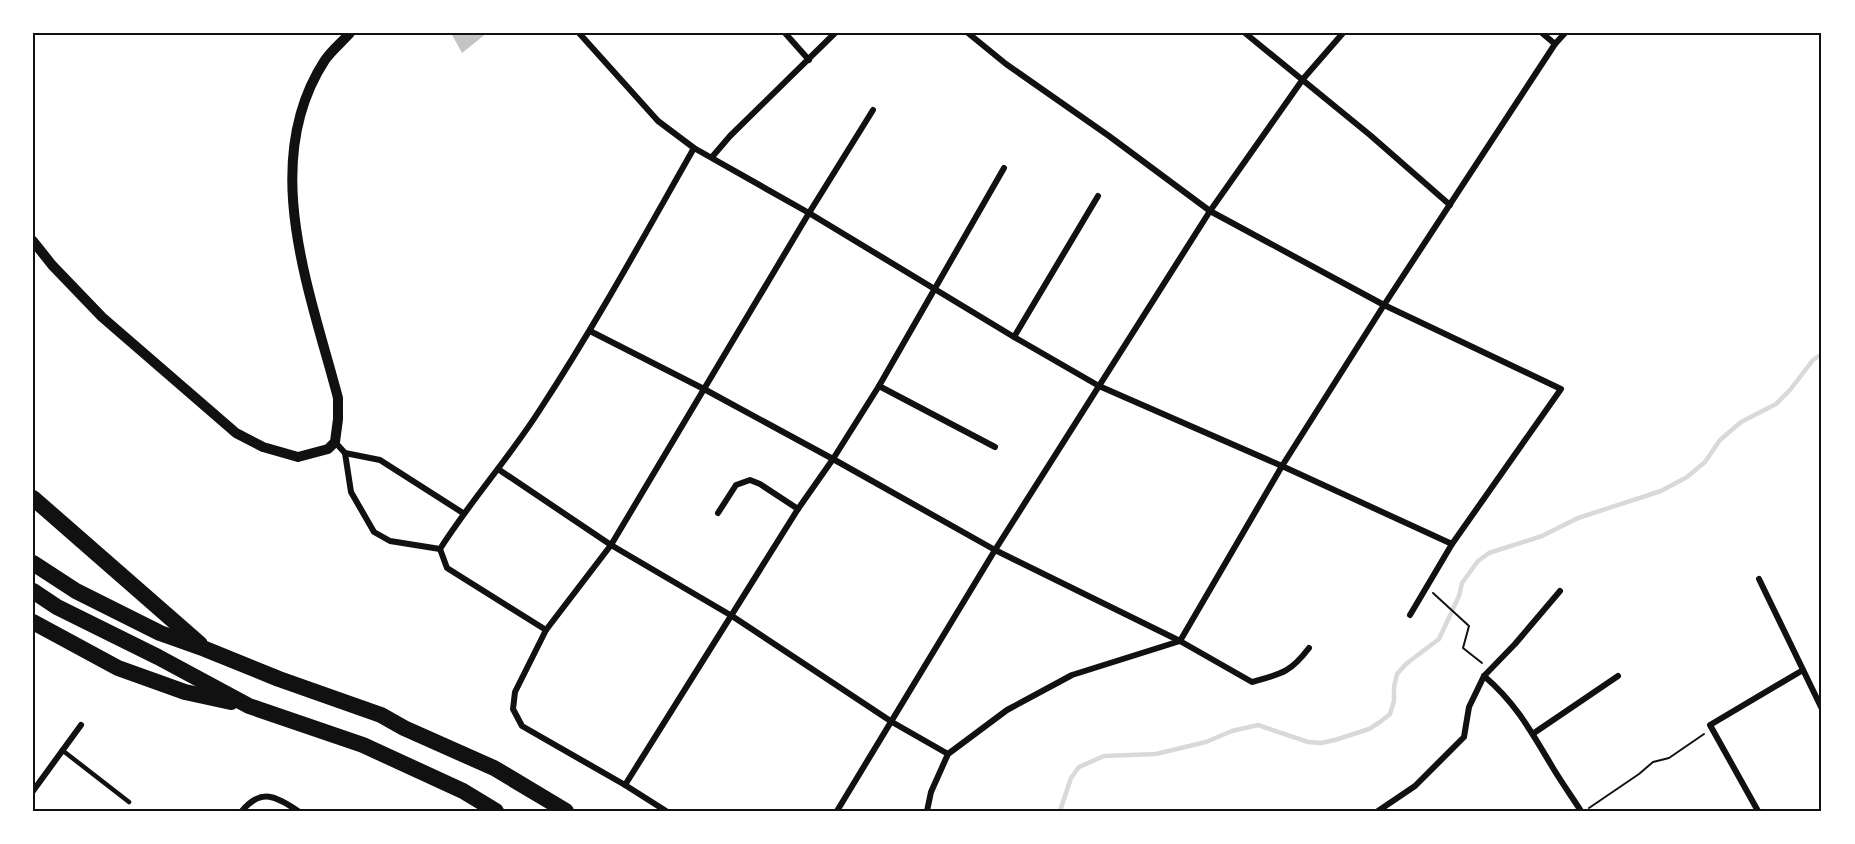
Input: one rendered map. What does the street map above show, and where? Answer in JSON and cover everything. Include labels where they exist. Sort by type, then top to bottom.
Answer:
[{"type":"highway","points":[[33,498],[205,649]]},
{"type":"highway","points":[[33,563],[76,591],[160,633],[381,715],[404,728],[494,768],[566,811]]},
{"type":"highway","points":[[33,591],[57,607],[158,657],[249,706]]},
{"type":"highway","points":[[33,622],[118,668],[185,692],[249,706],[363,745],[463,791],[496,811]]},
{"type":"street","points":[[33,241],[52,265],[102,317],[236,433],[263,447],[298,457],[328,449],[335,442],[338,398],[294,221],[291,185],[292,159],[306,97],[326,59],[350,33]]},
{"type":"street","points":[[579,33],[658,121],[693,148],[809,213],[1014,337],[1099,386],[1452,544]]},
{"type":"street","points":[[785,33],[809,60]]},
{"type":"street","points":[[712,157],[730,136],[835,33]]},
{"type":"street","points":[[968,33],[1006,64],[1109,136],[1210,211],[1384,305],[1561,389],[1452,544],[1410,615]]},
{"type":"street","points":[[1245,33],[1303,79],[1450,206]]},
{"type":"street","points":[[837,811],[995,550],[1210,211],[1303,79],[1343,33]]},
{"type":"street","points":[[1542,33],[1555,44]]},
{"type":"street","points":[[927,811],[931,792],[948,754],[1007,710],[1072,675],[1180,641],[1282,466],[1384,305],[1555,44],[1565,33]]},
{"type":"street","points":[[666,811],[522,726],[513,710],[515,692],[546,630],[611,544],[873,110]]},
{"type":"street","points":[[440,549],[463,513],[540,410],[590,331],[693,148]]},
{"type":"street","points":[[625,785],[798,509],[879,386],[1004,168]]},
{"type":"street","points":[[1014,337],[1098,196]]},
{"type":"street","points":[[590,331],[704,389],[995,550],[1180,641],[1252,682],[1275,676],[1296,666],[1309,648]]},
{"type":"street","points":[[879,386],[995,447]]},
{"type":"street","points":[[335,442],[345,453],[351,492],[374,532],[390,541],[440,549]]},
{"type":"street","points":[[345,453],[380,460],[463,513]]},
{"type":"street","points":[[498,469],[611,544],[732,616],[892,722],[948,754]]},
{"type":"street","points":[[718,513],[736,485],[750,480],[798,509]]},
{"type":"street","points":[[440,549],[447,568],[546,630]]},
{"type":"street","points":[[1759,579],[1822,709]]},
{"type":"street","points":[[1378,811],[1415,786],[1464,737],[1469,706],[1484,676],[1560,591]]},
{"type":"street","points":[[1758,811],[1710,725],[1803,670]]},
{"type":"street","points":[[1484,676],[1501,691],[1534,734],[1553,769],[1583,811]]},
{"type":"street","points":[[1534,734],[1618,676]]},
{"type":"street","points":[[33,791],[81,725]]},
{"type":"street","points":[[242,811],[251,800],[267,796],[298,811]]},
{"type":"lane","points":[[63,750],[129,802]]},
{"type":"path","points":[[1427,587],[1469,626],[1463,648],[1490,670]]},
{"type":"path","points":[[1583,811],[1639,774],[1653,762],[1669,758],[1699,739],[1710,725]]},
{"type":"building","points":[[451,33],[487,33],[462,53]]},
{"type":"waterway","points":[[1060,811],[1071,778],[1079,767],[1104,756],[1156,754],[1206,742],[1232,731],[1258,725],[1308,742],[1321,743],[1369,729],[1390,714],[1397,674],[1406,664],[1439,639],[1459,596],[1462,583],[1478,561],[1489,553],[1542,536],[1578,518],[1661,491],[1687,477],[1705,462],[1720,440],[1741,422],[1776,404],[1813,360],[1822,354]]}]
